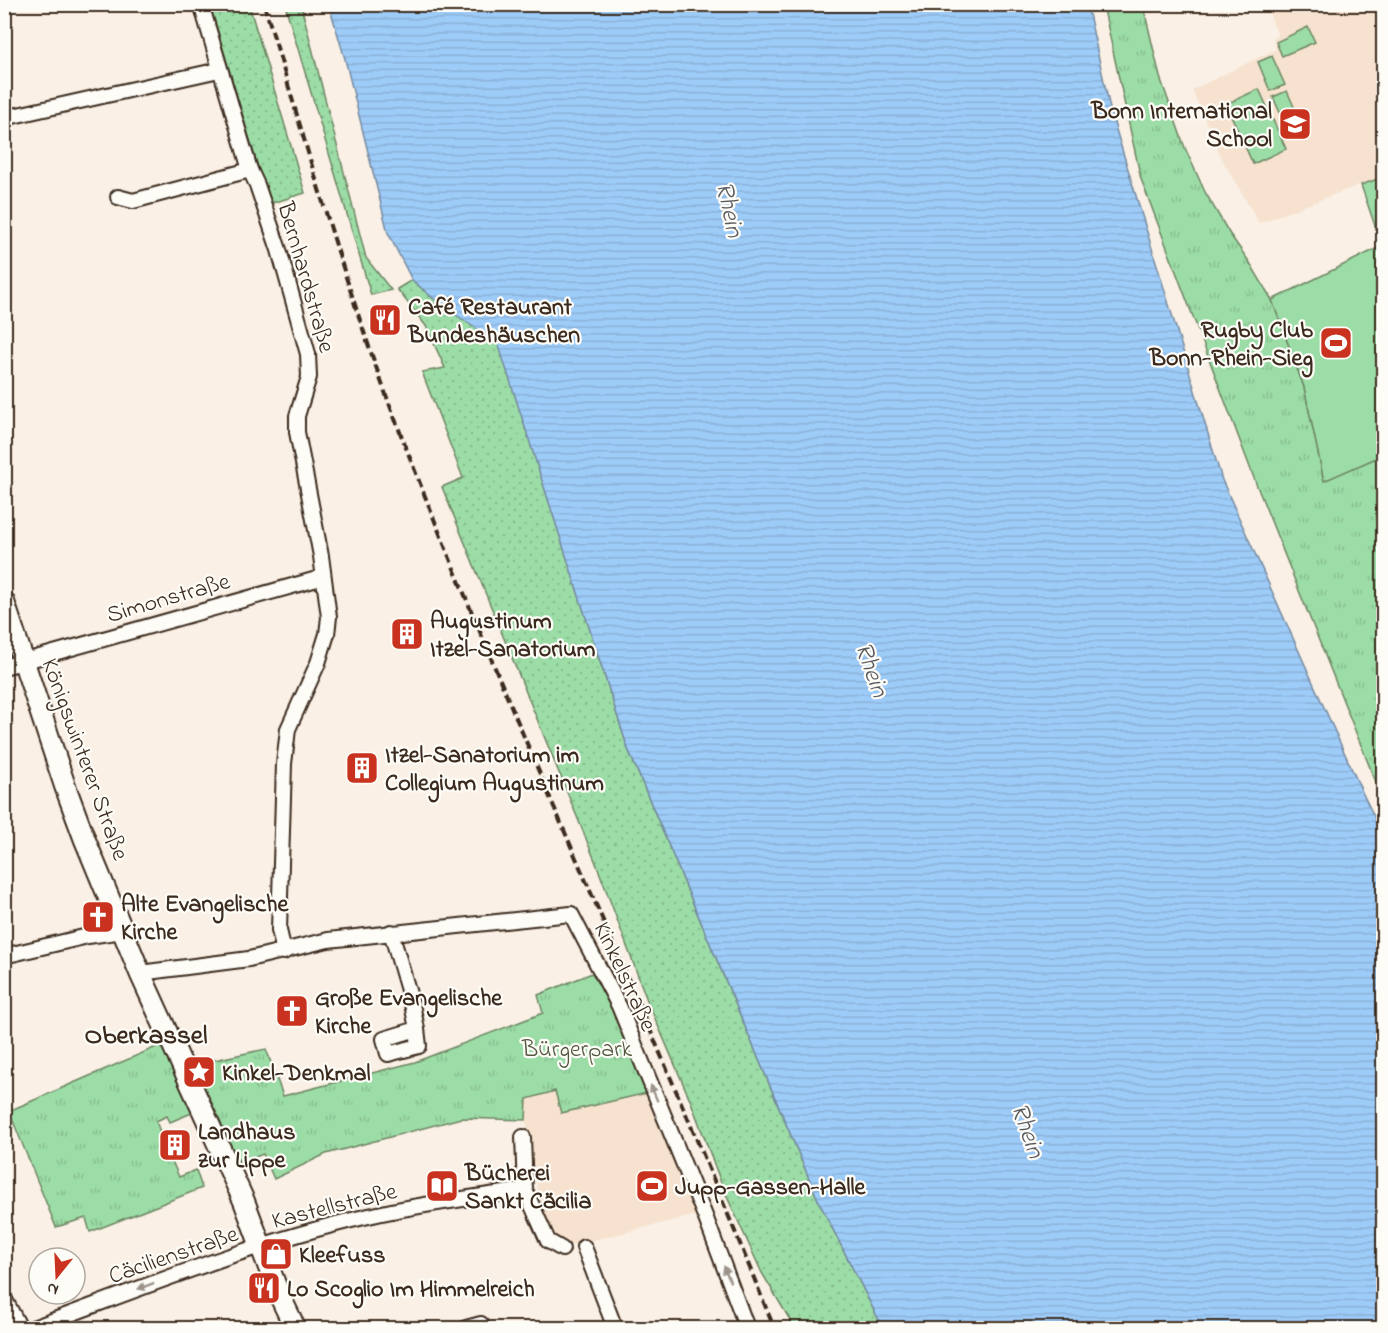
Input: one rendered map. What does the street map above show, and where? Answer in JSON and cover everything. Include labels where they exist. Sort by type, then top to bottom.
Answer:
[{"type":"main road","name":"Königswinterer Straße","points":[[6,613],[65,786],[123,932],[227,1161],[295,1329]]},
{"type":"street","name":"Bernhardstraße","points":[[201,4],[250,170],[279,250],[308,354],[309,377],[297,416],[297,432],[329,617],[327,634],[318,663],[288,729],[284,764],[279,930],[285,952]]},
{"type":"street","points":[[4,118],[219,70]]},
{"type":"street","points":[[118,197],[133,201],[250,170]]},
{"type":"street","name":"Simonstraße","points":[[4,667],[305,583],[323,574]]},
{"type":"street","name":"Kinkelstraße","points":[[140,973],[249,959],[328,940],[571,914],[619,1006],[705,1216],[747,1329]]},
{"type":"street","points":[[4,956],[88,936],[123,932]]},
{"type":"street","points":[[391,932],[417,1029]]},
{"type":"street","points":[[523,1137],[525,1190],[548,1241],[562,1249]]},
{"type":"street","name":"Kastellstraße","points":[[261,1247],[382,1213],[525,1190]]},
{"type":"street","name":"Cäcilienstraße","points":[[33,1329],[174,1275],[261,1247]]},
{"type":"street","points":[[584,1247],[615,1329]]},
{"type":"street","points":[[4,1298],[20,1329]]},
{"type":"street","points":[[466,1329],[481,1324]]},
{"type":"shaded area","name":"Bonn International School","points":[[1266,5],[1383,5],[1383,176],[1259,223],[1221,157],[1192,90],[1276,49],[1273,39],[1278,36]]},
{"type":"shaded area","points":[[555,1091],[561,1113],[647,1093],[696,1215],[577,1244],[563,1245],[551,1239],[538,1191],[526,1120],[527,1099]]},
{"type":"green space","points":[[210,5],[249,5],[305,193],[269,204]]},
{"type":"green space","points":[[285,5],[300,5],[303,13],[366,258],[391,290],[371,295]]},
{"type":"green space","points":[[1103,5],[1143,5],[1160,77],[1185,148],[1205,192],[1272,300],[1304,387],[1324,480],[1383,455],[1383,800],[1257,486],[1141,179]]},
{"type":"green space","points":[[1308,27],[1315,42],[1282,56],[1276,42]]},
{"type":"green space","points":[[1272,56],[1285,85],[1270,91],[1258,62]]},
{"type":"green space","points":[[1259,89],[1286,149],[1253,164],[1226,104]]},
{"type":"green space","points":[[1287,91],[1300,120],[1286,126],[1273,97]]},
{"type":"green space","name":"Rugby Club Bonn-Rhein-Sieg","points":[[1383,177],[1383,455],[1324,481],[1304,387],[1272,300],[1382,246],[1361,185]]},
{"type":"green space","points":[[412,280],[441,305],[498,342],[628,749],[819,1202],[883,1328],[805,1328],[793,1325],[762,1273],[723,1188],[691,1102],[647,1000],[596,863],[442,487],[463,478],[422,372],[445,368],[426,326],[397,289]]},
{"type":"green space","name":"Bürgerpark","points":[[597,971],[647,1093],[561,1113],[555,1091],[527,1099],[526,1120],[461,1118],[326,1154],[274,1179],[263,1154],[236,1164],[191,1065],[266,1049],[283,1096],[415,1062],[543,1013],[538,995]]},
{"type":"green space","points":[[161,1045],[194,1112],[170,1122],[167,1116],[156,1121],[163,1140],[160,1143],[165,1145],[179,1177],[196,1170],[202,1188],[90,1232],[86,1218],[56,1227],[9,1111]]},
{"type":"water","name":"Rhein","points":[[329,5],[1087,5],[1111,113],[1222,480],[1383,835],[1383,1328],[883,1328],[819,1202],[628,749],[498,343],[441,305],[412,280],[388,233],[345,59]]},
{"type":"railway","points":[[264,4],[342,265],[395,419],[534,761],[680,1100],[774,1328]]},
{"type":"place","name":"Bonn International School","points":[[1295,124]]},
{"type":"place","name":"Café Restaurant Bundeshäuschen","points":[[385,320]]},
{"type":"place","name":"Rugby Club Bonn-Rhein-Sieg","points":[[1336,343]]},
{"type":"place","name":"Augustinum Itzel-Sanatorium","points":[[407,634]]},
{"type":"place","name":"Itzel-Sanatorium im Collegium Augustinum","points":[[362,768]]},
{"type":"place","name":"Alte Evangelische Kirche","points":[[98,917]]},
{"type":"place","name":"Große Evangelische Kirche","points":[[292,1011]]},
{"type":"place","name":"Kinkel-Denkmal","points":[[199,1072]]},
{"type":"place","name":"Landhaus zur Lippe","points":[[175,1145]]},
{"type":"place","name":"Bücherei Sankt Cäcilia","points":[[442,1186]]},
{"type":"place","name":"Jupp-Gassen-Halle","points":[[652,1186]]},
{"type":"place","name":"Kleefuss","points":[[276,1254]]},
{"type":"place","name":"Lo Scoglio Im Himmelreich","points":[[264,1288]]},
{"type":"district","name":"Oberkassel","points":[[146,1034]]}]
